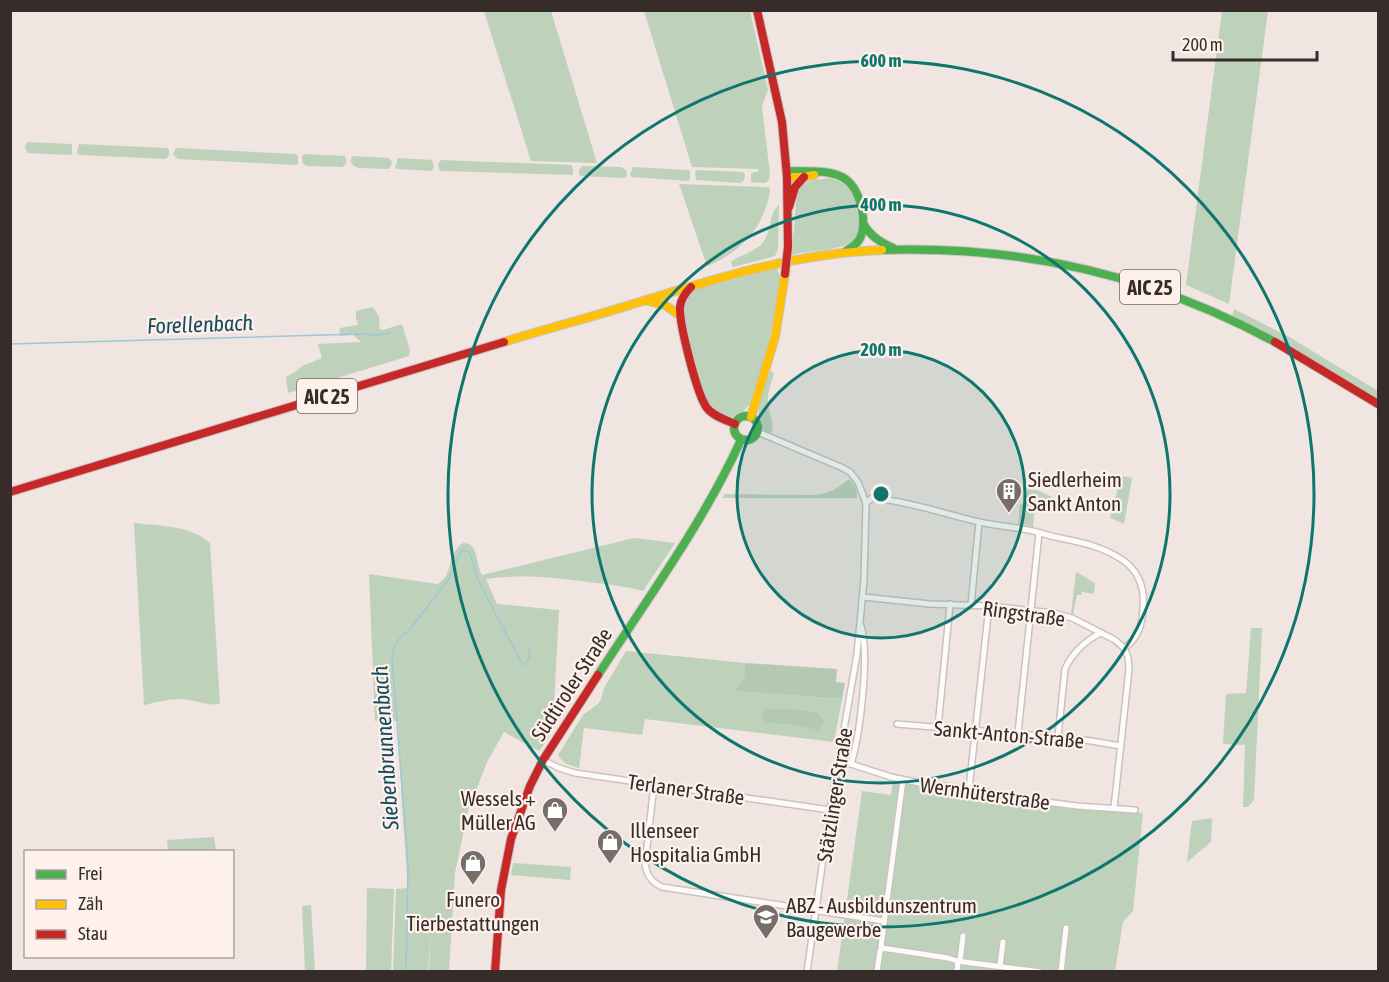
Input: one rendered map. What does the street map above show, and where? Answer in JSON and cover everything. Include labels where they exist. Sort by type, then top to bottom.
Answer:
[{"type":"main road","points":[[751,417],[765,374],[778,319],[788,248],[789,207],[782,122],[757,10]]},
{"type":"main road","points":[[787,170],[837,175],[851,182],[859,197],[862,223],[857,243],[844,252]]},
{"type":"main road","points":[[787,170],[804,177]]},
{"type":"main road","points":[[789,207],[799,181],[804,177],[826,173]]},
{"type":"main road","points":[[862,223],[871,237],[896,249]]},
{"type":"main road","name":"AIC 25","points":[[10,492],[693,285],[754,268],[844,252],[896,249],[984,252],[1040,259],[1101,272],[1166,292],[1230,320],[1295,354],[1378,404]]},
{"type":"main road","points":[[693,285],[681,299],[679,315],[700,393],[705,406],[715,415],[735,424]]},
{"type":"main road","points":[[644,301],[669,305],[679,315]]},
{"type":"main road","points":[[742,417],[751,417],[758,423],[758,432],[751,440],[741,440],[735,434],[735,424],[742,417]]},
{"type":"main road","name":"Südtiroler Straße","points":[[495,972],[501,890],[509,848],[528,791],[543,760],[718,488],[741,440]]},
{"type":"street","name":"Stätzlinger Straße","points":[[758,432],[850,472],[858,482],[866,503],[863,597],[857,654],[830,810],[807,972]]},
{"type":"street","points":[[866,503],[872,498],[881,499],[1089,544],[1125,562],[1136,573],[1143,588],[1142,618],[1136,638],[1124,648],[1128,657],[1129,669],[1114,808]]},
{"type":"street","points":[[971,605],[979,522]]},
{"type":"street","points":[[1018,733],[1040,534]]},
{"type":"street","name":"Ringstraße","points":[[863,597],[910,603],[989,606],[1054,613],[1072,618],[1115,640],[1124,648]]},
{"type":"street","points":[[938,727],[950,604]]},
{"type":"street","points":[[969,789],[989,606]]},
{"type":"street","name":"Stätzlinger Straße","points":[[851,764],[858,729],[864,670],[863,633],[860,624]]},
{"type":"street","points":[[1089,639],[1090,628]]},
{"type":"street","points":[[1058,737],[1065,669],[1089,639],[1101,633]]},
{"type":"street","points":[[857,654],[864,655]]},
{"type":"street","name":"Sankt-Anton-Straße","points":[[897,724],[1018,733],[1121,746]]},
{"type":"street","name":"Terlaner Straße","points":[[543,760],[559,768],[575,772],[830,810]]},
{"type":"street","name":"Wernhüterstraße","points":[[838,762],[903,780],[1042,802],[1135,810]]},
{"type":"street","points":[[877,972],[903,780]]},
{"type":"street","points":[[654,785],[645,864],[647,875],[655,884],[662,887],[884,921]]},
{"type":"street","points":[[1066,928],[1061,971],[1068,972]]},
{"type":"street","points":[[957,972],[963,936]]},
{"type":"street","points":[[1000,966],[1003,942]]},
{"type":"street","points":[[882,948],[948,958],[991,968],[1000,966],[1041,972]]},
{"type":"green space","points":[[484,11],[551,11],[597,163],[531,161]]},
{"type":"green space","points":[[644,11],[750,11],[768,90],[762,106],[770,174],[769,180],[765,183],[751,182],[751,173],[758,172],[759,169],[692,167]]},
{"type":"green space","points":[[1222,11],[1268,11],[1229,304],[1186,285]]},
{"type":"green space","points":[[27,142],[72,144],[72,153],[71,155],[27,153],[25,147]]},
{"type":"green space","points":[[79,144],[167,148],[169,155],[166,159],[79,155],[77,153]]},
{"type":"green space","points":[[176,148],[295,154],[298,156],[298,164],[178,159],[173,154]]},
{"type":"green space","points":[[306,154],[345,156],[346,162],[342,167],[307,166],[303,164],[302,158]]},
{"type":"green space","points":[[352,156],[388,158],[392,163],[389,169],[359,168],[352,164]]},
{"type":"green space","points":[[398,158],[432,160],[434,167],[432,171],[395,168]]},
{"type":"green space","points":[[441,160],[571,165],[573,175],[441,171],[438,164]]},
{"type":"green space","points":[[582,166],[621,167],[627,171],[627,175],[624,178],[581,176],[579,170]]},
{"type":"green space","points":[[633,167],[687,170],[690,171],[690,179],[688,181],[632,177],[630,175]]},
{"type":"green space","points":[[697,170],[743,172],[745,175],[741,183],[696,180]]},
{"type":"green space","points":[[830,178],[844,184],[854,198],[859,228],[858,236],[847,245],[792,255],[797,191],[807,182]]},
{"type":"green space","points":[[679,184],[769,187],[770,190],[763,215],[749,237],[730,254],[707,266]]},
{"type":"green space","points":[[779,205],[778,248],[775,256],[733,267],[731,262],[757,248],[764,241],[773,213]]},
{"type":"green space","points":[[777,268],[781,280],[766,354],[750,404],[741,414],[731,417],[717,412],[708,404],[702,392],[682,316],[685,297],[691,291]]},
{"type":"green space","points":[[372,307],[379,317],[379,329],[383,330],[402,324],[410,350],[409,356],[288,393],[286,377],[302,366],[322,358],[318,344],[361,342],[353,335],[339,336],[340,328],[358,325],[356,311]]},
{"type":"green space","points":[[1234,309],[1291,338],[1378,391],[1378,399],[1277,339],[1232,316]]},
{"type":"green space","points":[[771,370],[774,374],[768,400],[772,425],[770,433],[763,429],[759,414],[762,395]]},
{"type":"green space","points":[[1121,476],[1132,478],[1124,524],[1110,518]]},
{"type":"green space","points":[[849,479],[856,487],[857,498],[722,498],[725,494],[816,495],[834,490]]},
{"type":"green space","points":[[1027,489],[1037,490],[1054,498],[1053,507],[1035,505],[1033,527],[1018,524],[1020,504],[1025,505]]},
{"type":"green space","points":[[134,523],[184,530],[210,543],[220,704],[182,699],[144,705]]},
{"type":"green space","points":[[634,538],[675,543],[643,591],[616,585],[524,576],[486,579],[497,604],[559,610],[553,724],[548,739],[539,751],[504,732],[487,762],[468,811],[455,873],[449,971],[429,971],[431,933],[428,971],[393,971],[396,889],[408,888],[398,721],[375,721],[369,574],[437,584],[446,576],[454,553],[463,543],[472,546],[482,575]]},
{"type":"green space","points":[[1076,572],[1095,583],[1094,594],[1082,592],[1081,595],[1077,595],[1073,615],[1071,614]]},
{"type":"green space","points":[[1251,628],[1262,628],[1254,800],[1248,807],[1243,807],[1245,745],[1223,744],[1226,694],[1246,693]]},
{"type":"green space","points":[[626,651],[745,663],[745,676],[736,691],[842,699],[834,742],[645,719],[642,735],[584,728],[579,768],[567,764],[558,755],[583,715],[598,704],[604,688]]},
{"type":"green space","points":[[745,663],[837,669],[836,682],[845,683],[842,699],[735,691],[745,676]]},
{"type":"green space","points":[[764,709],[789,709],[818,713],[824,721],[818,730],[790,724],[767,723],[762,717]]},
{"type":"green space","points":[[893,780],[920,786],[1143,813],[1133,911],[1123,922],[1115,971],[837,972],[862,791],[891,795]]},
{"type":"green space","points":[[1212,818],[1211,842],[1187,862],[1192,821]]},
{"type":"green space","points":[[214,837],[216,850],[168,850],[167,840]]},
{"type":"green space","points":[[513,863],[571,867],[570,880],[511,875]]},
{"type":"green space","points":[[367,888],[394,889],[391,971],[366,971]]},
{"type":"green space","points":[[311,905],[315,971],[305,971],[302,906]]},
{"type":"waterway","name":"Forellenbach","points":[[10,344],[390,333]]},
{"type":"waterway","name":"Siebenbrunnenbach","points":[[406,972],[408,865],[392,655],[394,647],[448,580],[462,551],[470,553],[478,580],[522,664],[526,664],[529,658],[530,647]]},
{"type":"traffic: fast","points":[[787,171],[836,174],[854,188],[863,215],[862,233],[855,245],[845,252]]},
{"type":"traffic: fast","points":[[863,223],[876,238],[893,248]]},
{"type":"traffic: fast","points":[[882,250],[985,253],[1085,269],[1182,299],[1275,342]]},
{"type":"traffic: fast","points":[[746,416],[755,419],[758,428],[755,437],[746,440],[737,437],[734,428],[737,419],[746,416]]},
{"type":"traffic: fast","points":[[598,675],[692,531],[741,440]]},
{"type":"traffic: slow","points":[[787,177],[814,175]]},
{"type":"traffic: slow","points":[[504,342],[758,268],[819,256],[882,250]]},
{"type":"traffic: slow","points":[[751,417],[775,337],[785,274]]},
{"type":"traffic: slow","points":[[648,301],[665,305],[679,315]]},
{"type":"traffic: jam","points":[[757,10],[782,122],[787,177],[788,247]]},
{"type":"traffic: jam","points":[[789,207],[795,187],[804,177]]},
{"type":"traffic: jam","points":[[785,274],[788,247]]},
{"type":"traffic: jam","points":[[691,287],[681,301],[680,315],[698,389],[710,411],[735,424]]},
{"type":"traffic: jam","points":[[10,492],[504,342]]},
{"type":"traffic: jam","points":[[1275,342],[1378,404]]},
{"type":"traffic: jam","points":[[495,972],[501,890],[511,839],[530,786],[543,760],[598,675]]},
{"type":"place","name":"Siedlerheim Sankt Anton","points":[[1009,514]]},
{"type":"place","name":"Wessels + Müller AG","points":[[555,833]]},
{"type":"place","name":"Illenseer Hospitalia GmbH","points":[[610,865]]},
{"type":"place","name":"Funero Tierbestattungen","points":[[473,886]]},
{"type":"place","name":"ABZ - Ausbildunszentrum Baugewerbe","points":[[766,940]]}]
